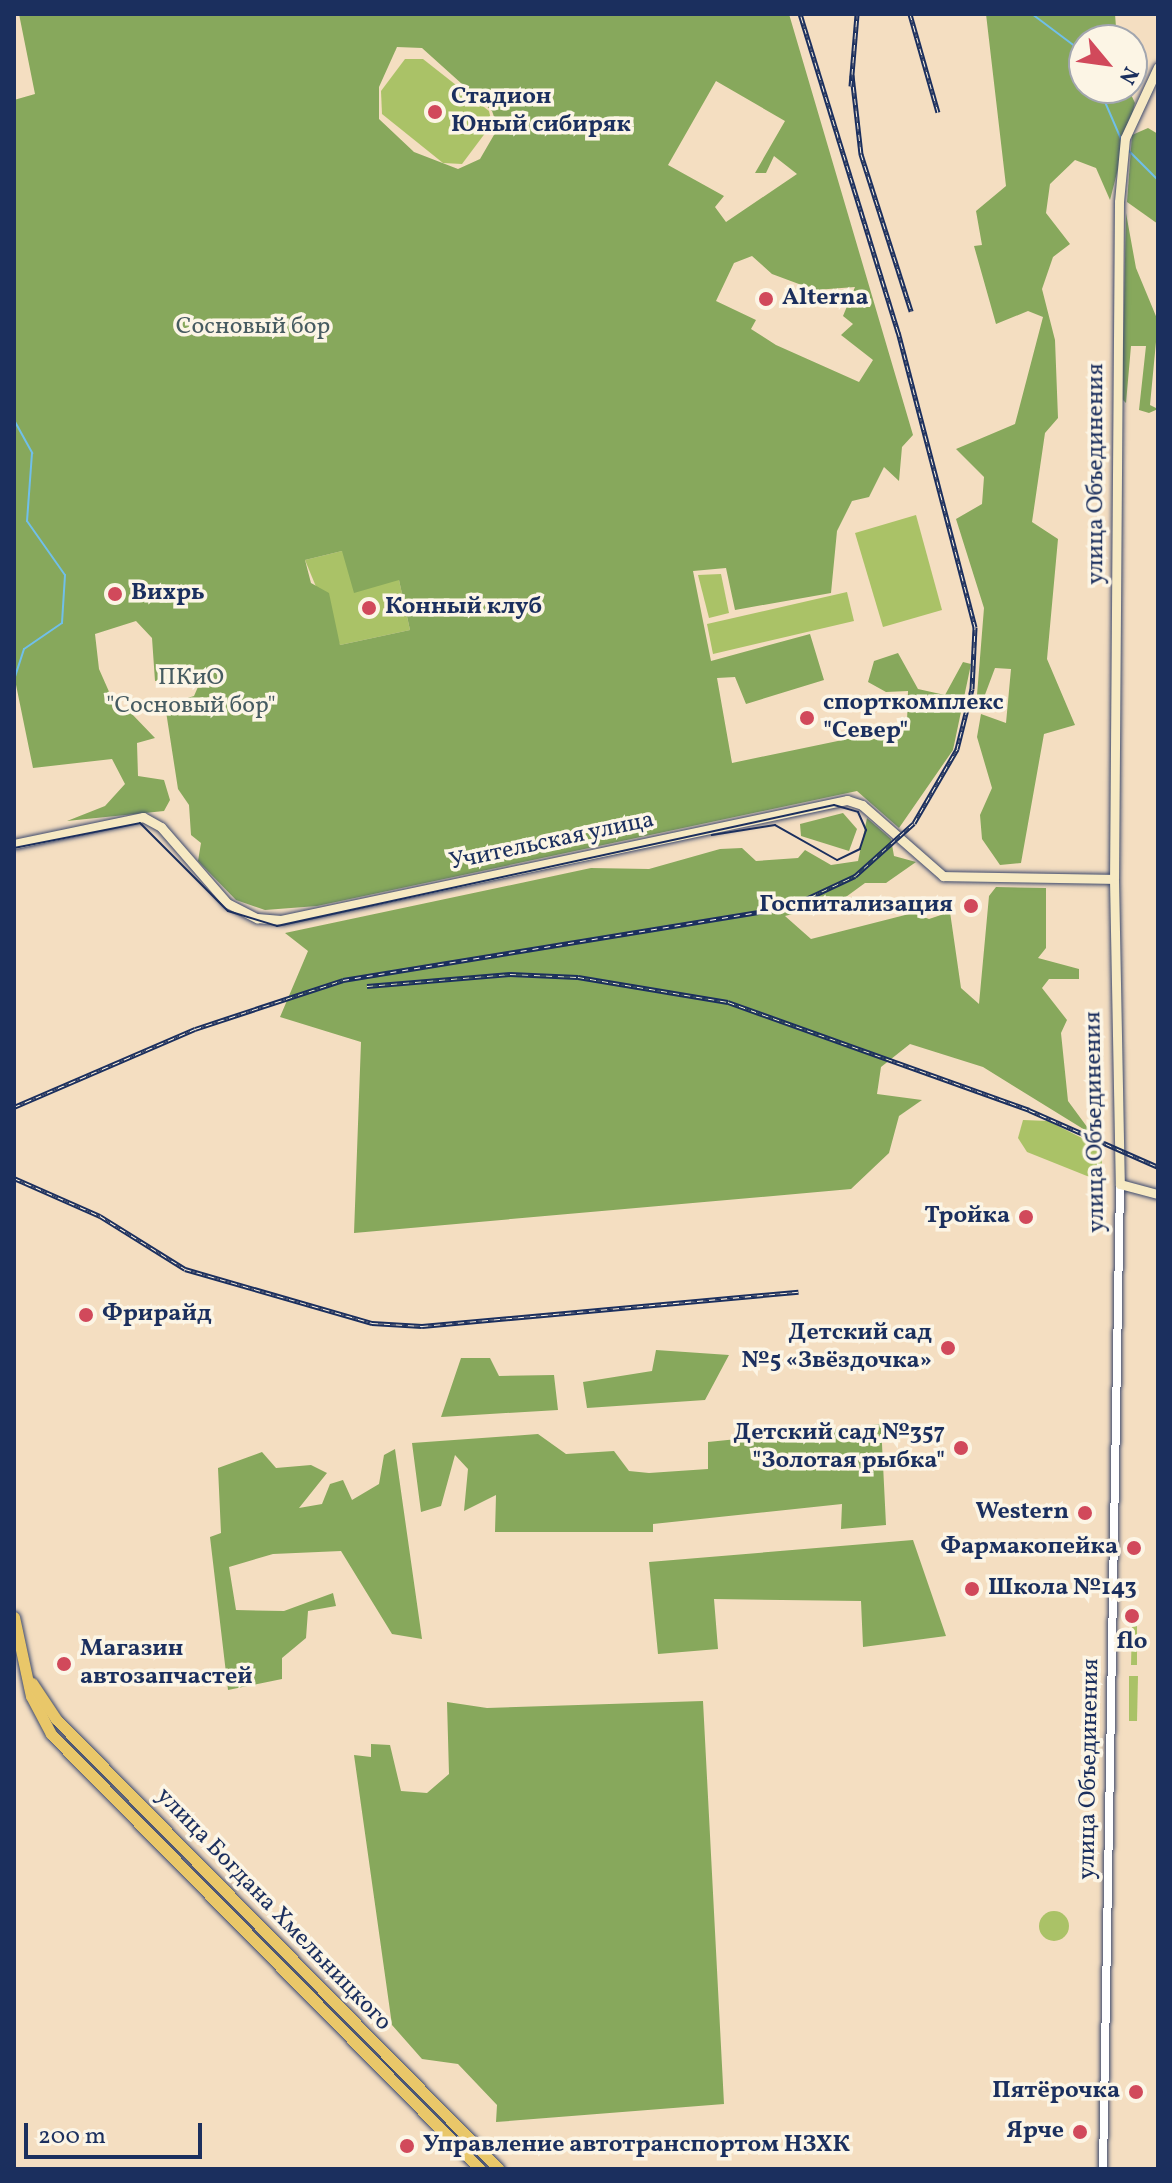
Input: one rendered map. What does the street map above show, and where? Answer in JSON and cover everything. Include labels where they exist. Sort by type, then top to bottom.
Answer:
[{"type":"highway","name":"улица Богдана Хмельницкого","points":[[14,1617],[38,1716],[86,1770],[499,2169]]},
{"type":"highway","name":"улица Богдана Хмельницкого","points":[[26,1672],[51,1712],[480,2169]]},
{"type":"highway","points":[[86,1770],[96,1760]]},
{"type":"main road","name":"улица Объединения","points":[[1120,1184],[1114,879],[1119,202],[1125,138],[1158,67]]},
{"type":"main road","name":"Учительская улица","points":[[14,844],[135,817],[152,820],[227,903],[257,918],[281,920],[847,800],[862,805],[943,876],[1114,879]]},
{"type":"main road","points":[[1120,1184],[1158,1194]]},
{"type":"street","name":"улица Объединения","points":[[1103,2169],[1120,1184]]},
{"type":"green space","name":"Сосновый бор","points":[[19,14],[789,14],[913,435],[902,447],[899,481],[884,467],[869,497],[852,501],[837,531],[831,593],[735,610],[726,568],[693,571],[711,661],[810,634],[824,680],[746,704],[735,677],[717,678],[732,763],[881,732],[894,736],[907,722],[908,691],[886,692],[868,682],[874,661],[898,653],[918,689],[945,695],[963,662],[971,664],[953,750],[899,828],[857,791],[317,906],[265,910],[236,900],[198,861],[201,843],[191,835],[189,805],[178,789],[165,705],[194,696],[201,680],[155,681],[152,638],[136,621],[95,634],[99,669],[118,712],[130,712],[155,738],[137,743],[138,776],[164,780],[170,800],[164,811],[67,821],[105,806],[125,784],[112,759],[33,768],[14,675],[14,100],[35,94]],"holes":[[[397,47],[422,48],[492,111],[498,128],[480,159],[458,169],[414,152],[379,119],[379,87]],[[716,81],[785,121],[755,173],[766,173],[774,156],[797,174],[726,222],[715,207],[724,196],[668,165]],[[752,256],[772,274],[815,290],[855,287],[843,316],[853,324],[841,335],[873,360],[859,382],[776,345],[751,329],[756,320],[716,301],[734,263]],[[342,551],[354,593],[399,580],[410,630],[340,645],[329,593],[311,583],[305,560]]]},
{"type":"green space","points":[[986,14],[1115,14],[1116,24],[1068,24],[1068,104],[1135,104],[1110,200],[1096,168],[1075,160],[1050,184],[1046,213],[1070,244],[1053,257],[1042,289],[1055,340],[1058,418],[1045,433],[1032,522],[1058,539],[1047,659],[1075,725],[1044,734],[1021,863],[1000,865],[982,839],[980,815],[992,788],[977,737],[981,714],[1006,723],[1011,669],[995,668],[983,700],[977,695],[984,608],[956,519],[982,504],[984,477],[956,449],[1015,424],[1043,317],[1028,311],[996,324],[974,246],[982,245],[976,211],[1006,186]]},
{"type":"green space","name":"Стадион Юный сибиряк","points":[[405,59],[423,59],[489,111],[492,124],[462,164],[443,163],[382,114],[381,91]]},
{"type":"green space","points":[[1148,128],[1158,134],[1158,224],[1127,202],[1132,135]]},
{"type":"green space","points":[[1126,213],[1136,268],[1158,321],[1150,405],[1158,409],[1149,413],[1139,410],[1146,346],[1131,346],[1126,403],[1122,399]]},
{"type":"green space","points":[[916,515],[942,610],[883,627],[855,533]]},
{"type":"green space","name":"Конный клуб","points":[[342,551],[399,580],[410,630],[340,645],[305,560]]},
{"type":"green space","points":[[721,574],[729,613],[709,618],[698,575]]},
{"type":"green space","points":[[847,592],[854,621],[713,654],[707,624]]},
{"type":"green space","points":[[843,813],[857,829],[849,851],[801,836],[800,824]]},
{"type":"green space","points":[[867,818],[891,839],[894,856],[916,862],[886,883],[865,883],[839,902],[785,916],[811,939],[913,913],[929,919],[950,912],[961,988],[979,1004],[989,896],[996,887],[1046,888],[1046,948],[1038,958],[1079,969],[1079,979],[1049,979],[1042,988],[1067,1020],[1061,1033],[1068,1101],[1093,1135],[983,1067],[910,1044],[881,1067],[877,1094],[922,1100],[899,1116],[889,1153],[851,1189],[354,1233],[361,1042],[280,1017],[308,951],[285,933],[591,868],[649,869],[720,849],[742,848],[756,861],[798,858],[805,850],[831,865],[858,861]]},
{"type":"green space","points":[[1023,1120],[1048,1121],[1102,1148],[1102,1182],[1027,1152],[1018,1138]]},
{"type":"green space","points":[[656,1350],[729,1355],[705,1400],[587,1408],[583,1382],[652,1371]]},
{"type":"green space","points":[[461,1358],[490,1358],[499,1376],[554,1375],[558,1410],[441,1417]]},
{"type":"green space","points":[[881,1424],[886,1525],[841,1529],[842,1504],[653,1524],[653,1532],[495,1532],[496,1495],[464,1511],[468,1469],[455,1455],[441,1506],[421,1512],[412,1443],[538,1434],[566,1454],[614,1451],[629,1471],[649,1473],[708,1469],[708,1442]]},
{"type":"green space","points":[[395,1449],[422,1639],[392,1634],[341,1551],[273,1554],[229,1567],[236,1610],[284,1611],[333,1593],[336,1606],[308,1611],[306,1638],[282,1658],[282,1679],[228,1690],[210,1537],[221,1533],[218,1468],[262,1452],[276,1468],[311,1465],[327,1473],[299,1508],[322,1504],[330,1484],[343,1480],[352,1500],[379,1484],[384,1455]]},
{"type":"green space","points":[[913,1540],[946,1636],[863,1647],[861,1601],[714,1599],[718,1649],[658,1654],[649,1562]]},
{"type":"green space","points":[[1132,1623],[1137,1623],[1137,1665],[1131,1665]]},
{"type":"green space","points":[[1129,1676],[1138,1676],[1137,1721],[1129,1721]]},
{"type":"green space","points":[[703,1701],[724,2104],[496,2122],[497,2105],[458,2064],[422,2059],[392,2025],[354,1755],[371,1757],[371,1744],[390,1745],[401,1791],[427,1793],[449,1774],[447,1702],[487,1708]]},
{"type":"green space","points":[[1054,1911],[1065,1915],[1069,1926],[1065,1937],[1054,1941],[1043,1937],[1039,1926],[1043,1915]]},
{"type":"waterway","points":[[1032,14],[1068,41]]},
{"type":"waterway","points":[[1106,104],[1121,139]]},
{"type":"waterway","points":[[1128,150],[1158,180]]},
{"type":"waterway","points":[[14,363],[14,394]]},
{"type":"waterway","points":[[14,420],[32,453],[27,521],[65,575],[62,623],[24,649],[14,680]]},
{"type":"tram line","points":[[14,848],[140,823],[228,911],[277,926],[834,805],[858,812],[866,830],[860,849],[837,860],[775,825],[712,835]]},
{"type":"railway","points":[[14,1107],[195,1029],[343,980],[789,907],[855,876],[914,823],[957,749],[972,689],[975,627],[898,332],[800,14]]},
{"type":"railway","points":[[851,86],[857,14]]},
{"type":"railway","points":[[910,14],[938,112]]},
{"type":"railway","points":[[852,75],[861,154],[911,311]]},
{"type":"railway","points":[[367,986],[510,974],[578,977],[728,1002],[1029,1110],[1158,1167]]},
{"type":"railway","points":[[14,1178],[100,1216],[185,1269],[372,1323],[422,1326],[798,1292]]},
{"type":"place","name":"Стадион Юный сибиряк","points":[[435,112]]},
{"type":"place","name":"Alterna","points":[[766,299]]},
{"type":"place","name":"Вихрь","points":[[115,594]]},
{"type":"place","name":"Конный клуб","points":[[369,608]]},
{"type":"place","name":"спорткомплекс \"Север\"","points":[[807,718]]},
{"type":"place","name":"Госпитализация","points":[[971,906]]},
{"type":"place","name":"Тройка","points":[[1026,1217]]},
{"type":"place","name":"Фрирайд","points":[[86,1315]]},
{"type":"place","name":"Детский сад №5 «Звёздочка»","points":[[948,1348]]},
{"type":"place","name":"Детский сад №357 \"Золотая рыбка\"","points":[[961,1448]]},
{"type":"place","name":"Western","points":[[1085,1513]]},
{"type":"place","name":"Фармакопейка","points":[[1134,1548]]},
{"type":"place","name":"Школа №143","points":[[972,1589]]},
{"type":"place","name":"flo","points":[[1132,1616]]},
{"type":"place","name":"Магазин автозапчастей","points":[[64,1664]]},
{"type":"place","name":"Пятёрочка","points":[[1136,2092]]},
{"type":"place","name":"Ярче","points":[[1080,2132]]},
{"type":"place","name":"Управление автотранспортом НЗХК","points":[[407,2146]]},
{"type":"park label","name":"ПКиО \"Сосновый бор\"","points":[[191,693]]}]
